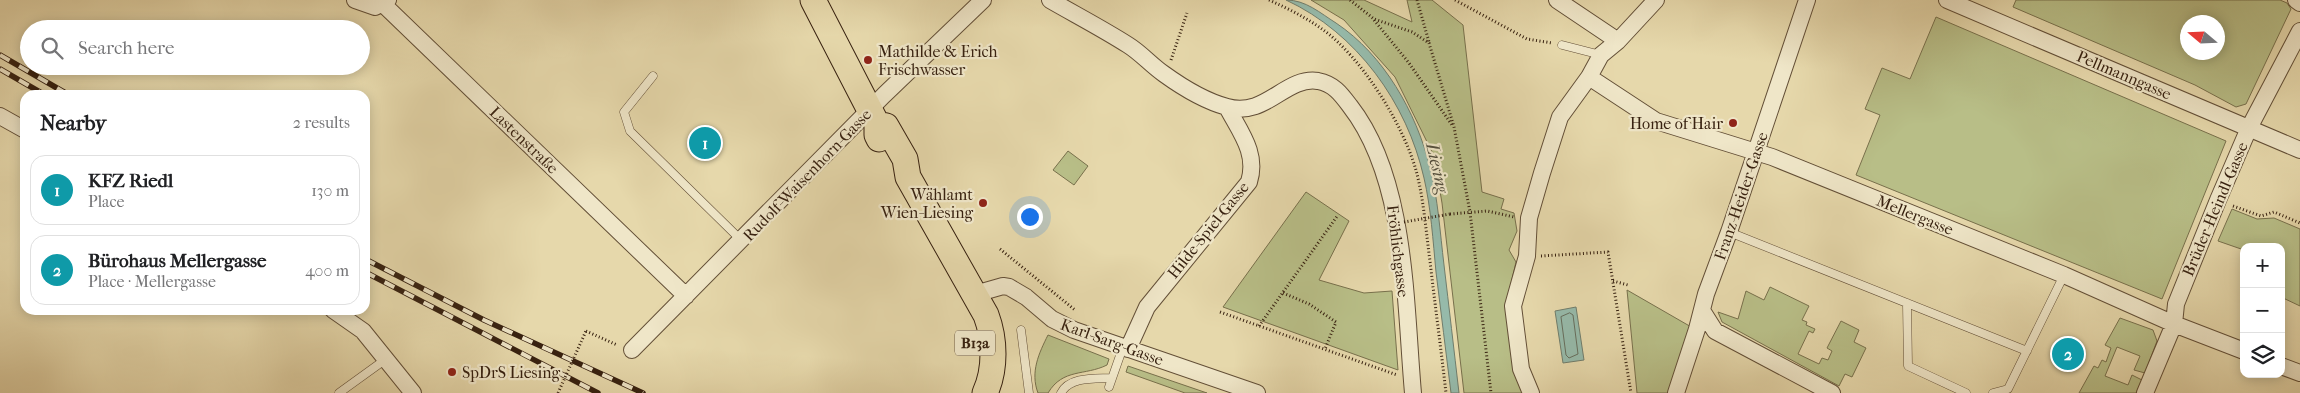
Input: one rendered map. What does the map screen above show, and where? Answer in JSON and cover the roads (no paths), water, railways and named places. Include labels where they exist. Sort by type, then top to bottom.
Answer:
[{"type":"main road","name":"B13a","points":[[813,0],[874,117],[886,126],[905,158],[908,177],[975,294],[990,327],[994,368],[985,393]]},
{"type":"main road","name":"B13a","points":[[975,294],[974,319],[980,393]]},
{"type":"street","name":"Lastenstraße","points":[[355,0],[376,7],[386,2],[686,296]]},
{"type":"street","name":"Rudolf-Waisenhorn-Gasse","points":[[626,348],[686,296],[742,240],[874,117],[983,0]]},
{"type":"street","name":"Fröhlichgasse","points":[[1050,0],[1130,46],[1164,74],[1201,96],[1227,107],[1258,106],[1297,84],[1318,81],[1338,90],[1358,116],[1374,144],[1387,183],[1397,223],[1413,393]]},
{"type":"street","points":[[1557,0],[1618,41]]},
{"type":"street","points":[[1531,393],[1521,368],[1513,306],[1527,256],[1530,215],[1560,117],[1589,78],[1601,55],[1618,41],[1656,0]]},
{"type":"street","name":"Franz-Heider-Gasse","points":[[1676,393],[1706,294],[1729,232],[1807,0]]},
{"type":"street","name":"Pellmanngasse","points":[[1947,0],[2300,150]]},
{"type":"street","points":[[2296,0],[2300,3]]},
{"type":"street","name":"Brüder-Heindl-Gasse","points":[[2146,393],[2174,324],[2176,304],[2218,200],[2249,128],[2300,32]]},
{"type":"street","name":"Mellergasse","points":[[1589,78],[1656,120],[1756,152],[2064,275],[2174,324],[2240,349]]},
{"type":"street","name":"Hilde-Spiel-Gasse","points":[[1125,348],[1147,307],[1249,182],[1252,161],[1250,150],[1227,107]]},
{"type":"street","points":[[0,116],[20,127]]},
{"type":"street","name":"Karl-Sarg-Gasse","points":[[975,294],[1004,286],[1009,287],[1062,325],[1257,393]]},
{"type":"street","points":[[1702,312],[1715,331],[1832,393]]},
{"type":"street","points":[[340,315],[363,331],[413,393]]},
{"type":"street","points":[[2285,367],[2300,373]]},
{"type":"lane","points":[[1562,45],[1601,55]]},
{"type":"lane","points":[[653,76],[624,112],[630,131],[742,240]]},
{"type":"lane","points":[[1729,232],[2027,351]]},
{"type":"lane","points":[[1993,393],[2008,389],[2064,275]]},
{"type":"lane","points":[[1906,303],[1908,366],[1966,393]]},
{"type":"lane","points":[[1021,330],[1029,393]]},
{"type":"lane","points":[[1109,387],[1125,348]]},
{"type":"lane","points":[[339,393],[386,359]]},
{"type":"lane","points":[[1061,393],[1063,389],[1079,380],[1112,378]]},
{"type":"water","points":[[1286,0],[1300,2],[1318,11],[1353,36],[1369,51],[1396,86],[1416,126],[1424,146],[1435,191],[1459,393],[1451,393],[1432,225],[1424,178],[1416,150],[1405,123],[1392,97],[1356,51],[1335,31],[1312,14]]},
{"type":"water","points":[[1576,307],[1584,360],[1563,363],[1555,311]]},
{"type":"railway","points":[[0,55],[20,67]]},
{"type":"railway","points":[[0,69],[36,90]]},
{"type":"railway","points":[[34,75],[60,90]]},
{"type":"railway","points":[[370,262],[484,320],[643,393]]},
{"type":"railway","points":[[370,275],[598,393]]},
{"type":"place","name":"Mathilde & Erich Frischwasser","points":[[868,60]]},
{"type":"place","name":"Home of Hair","points":[[1733,123]]},
{"type":"place","name":"KFZ Riedl","points":[[705,143]]},
{"type":"place","name":"Wählamt Wien-Liesing","points":[[983,203]]},
{"type":"place","name":"Bürohaus Mellergasse","points":[[2068,354]]},
{"type":"place","name":"SpDrS Liesing","points":[[452,372]]},
{"type":"water label","name":"Liesing","points":[[1437,168]]}]
